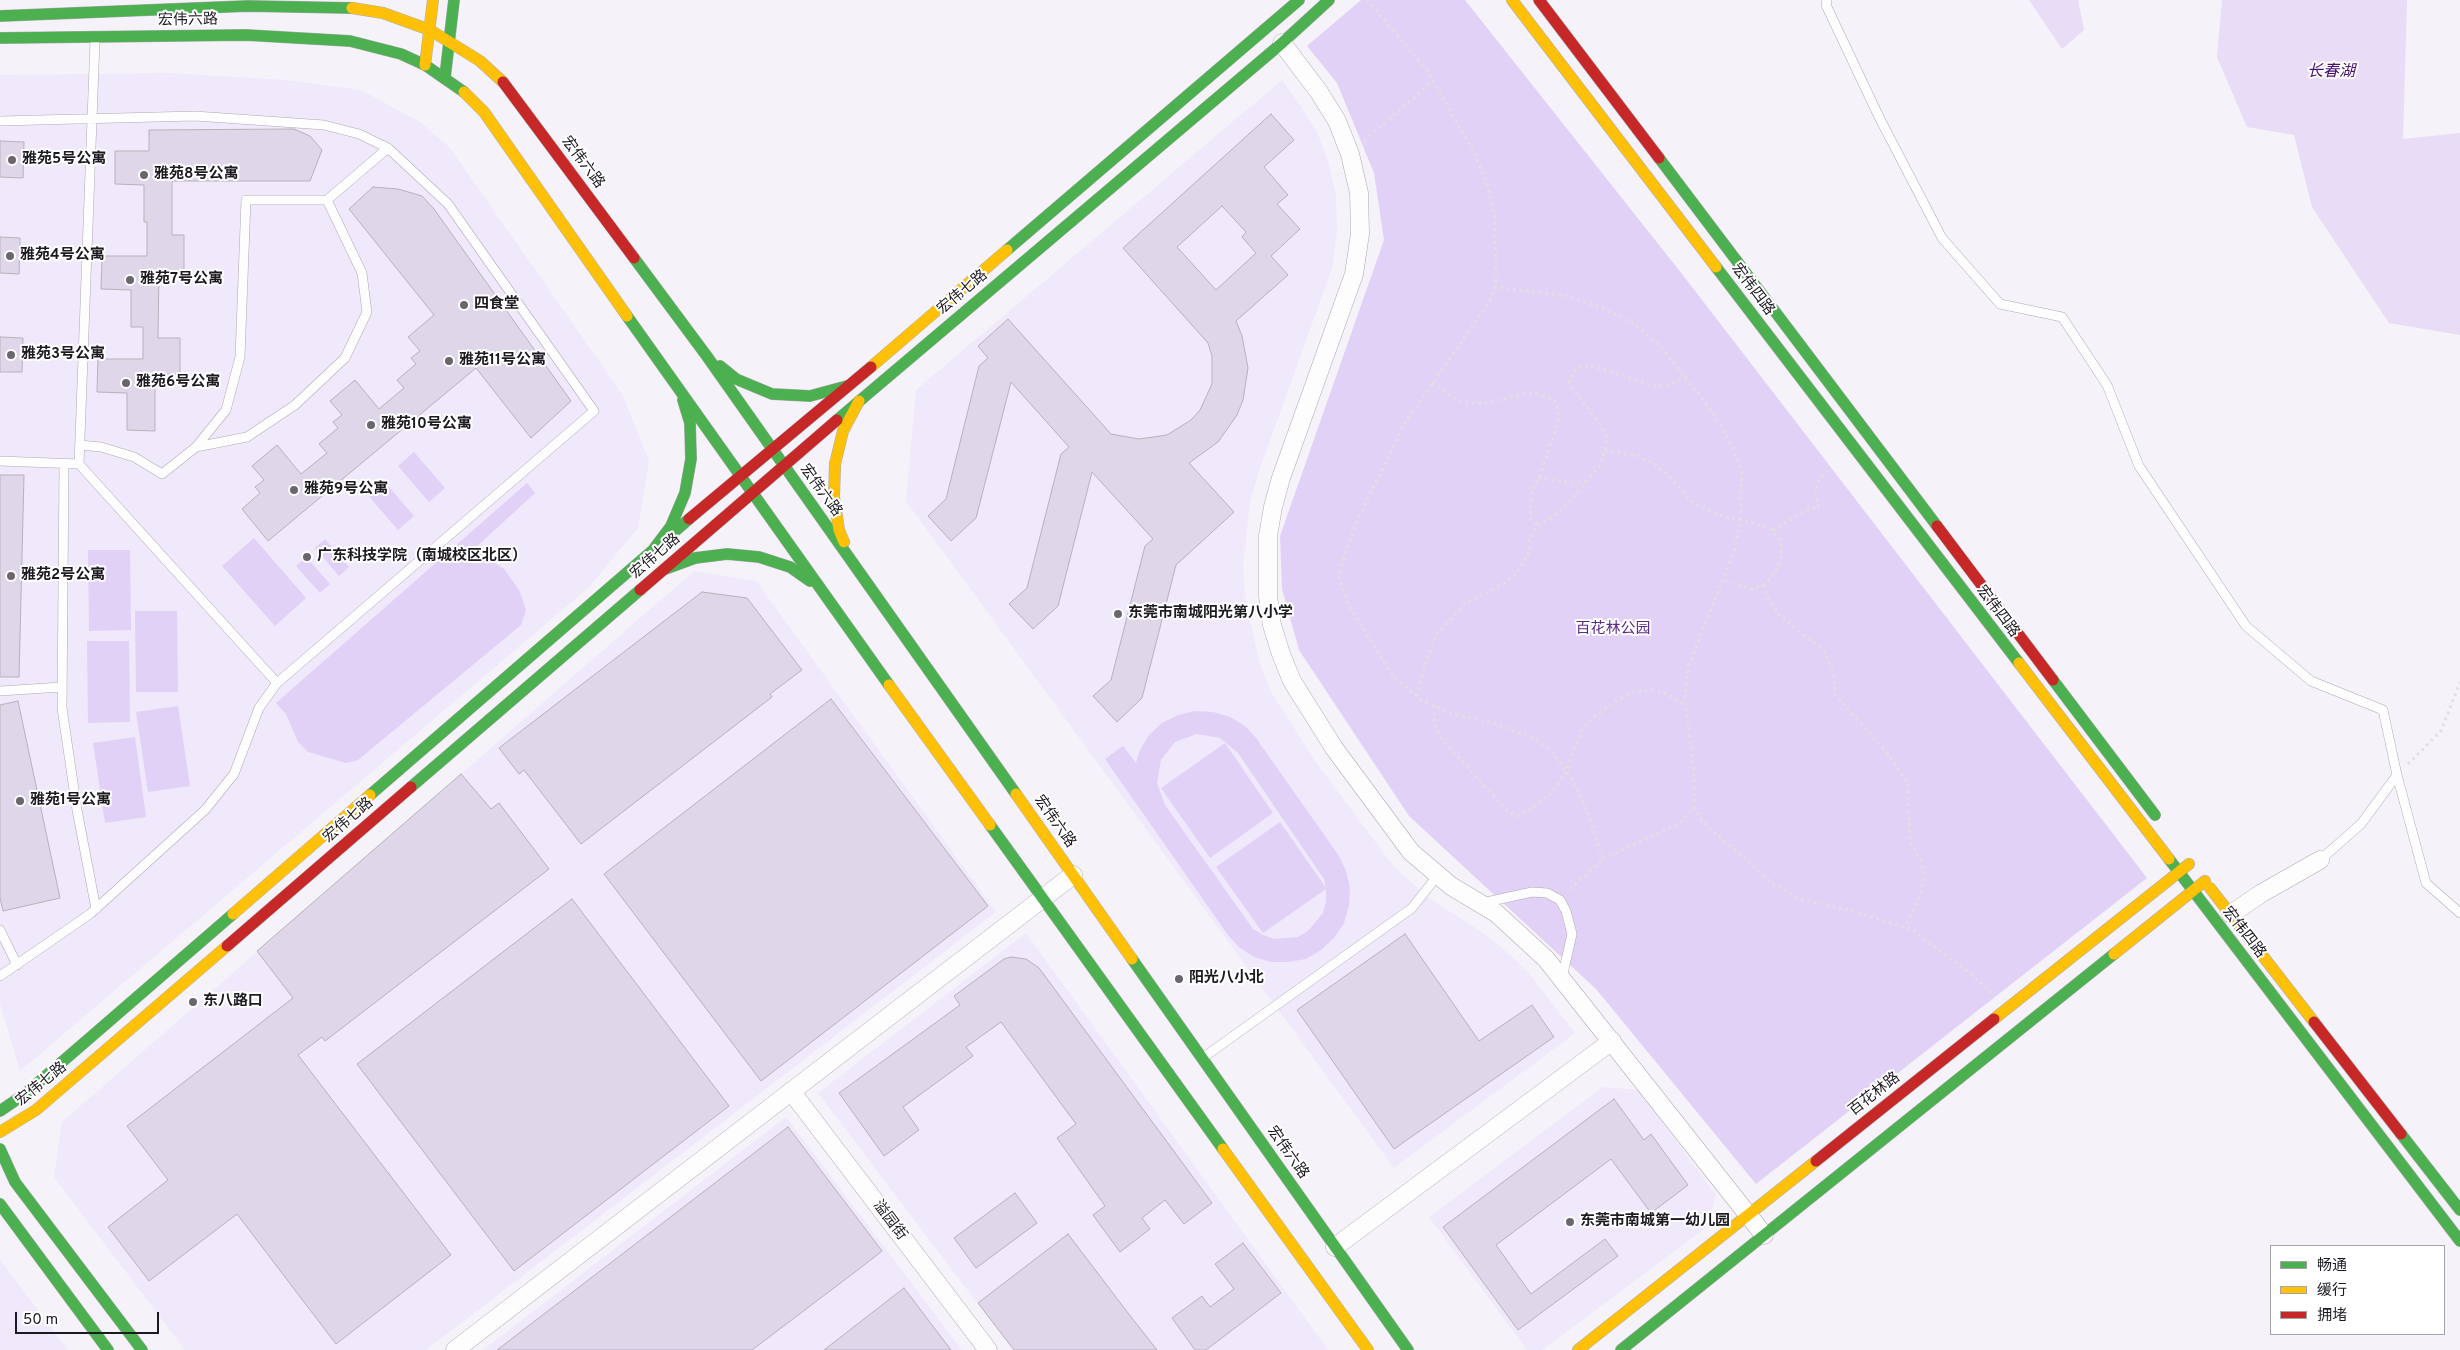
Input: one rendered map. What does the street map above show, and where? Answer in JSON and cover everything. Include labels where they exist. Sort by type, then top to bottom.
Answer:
[{"type":"street","points":[[425,65],[433,0]]},
{"type":"street","points":[[445,77],[454,0]]},
{"type":"street","name":"宏伟七路","points":[[0,1111],[32,1088],[650,554],[1299,0]]},
{"type":"street","name":"宏伟七路","points":[[0,1132],[36,1110],[859,401],[1282,43],[1329,0]]},
{"type":"street","name":"宏伟四路","points":[[1512,0],[2460,1241]]},
{"type":"street","name":"宏伟四路","points":[[1539,0],[2161,824]]},
{"type":"street","name":"宏伟六路","points":[[0,16],[248,6],[359,8],[384,13],[430,30],[480,61],[507,86],[706,355],[1408,1350]]},
{"type":"street","name":"宏伟六路","points":[[0,38],[246,35],[350,40],[401,54],[425,65],[445,77],[484,112],[817,585],[1368,1350]]},
{"type":"street","points":[[1282,43],[1319,92],[1337,121],[1350,154],[1359,193],[1360,234],[1354,274],[1281,478],[1268,536],[1268,596],[1272,625],[1292,681],[1334,748],[1411,852],[1451,886],[1496,913],[1532,946],[1562,978],[1764,1235]]},
{"type":"street","points":[[706,355],[736,379],[772,394],[810,396],[847,386]]},
{"type":"street","points":[[650,554],[671,526],[686,485],[691,459],[690,423],[680,389]]},
{"type":"street","points":[[852,562],[839,530],[834,497],[835,464],[844,431],[859,401]]},
{"type":"street","points":[[665,569],[695,558],[728,554],[751,556],[790,567],[817,585]]},
{"type":"street","name":"宏伟四路","points":[[2188,859],[2460,1210]]},
{"type":"street","name":"百花林路","points":[[1578,1350],[2178,873],[2188,859]]},
{"type":"street","points":[[2231,914],[2270,888],[2320,860]]},
{"type":"street","points":[[455,1350],[1073,875]]},
{"type":"street","points":[[1621,1350],[2205,881]]},
{"type":"street","points":[[1335,1247],[1612,1041]]},
{"type":"street","name":"溢园街","points":[[791,1091],[988,1350]]},
{"type":"street","points":[[0,1149],[15,1182],[142,1350]]},
{"type":"street","points":[[0,1204],[108,1350]]},
{"type":"lane","points":[[1827,0],[1826,5],[1879,117],[1942,238],[2000,304],[2062,317],[2107,385],[2139,466],[2246,626],[2311,681],[2383,710],[2397,775],[2426,883],[2460,913]]},
{"type":"lane","points":[[95,37],[79,464],[277,683]]},
{"type":"lane","points":[[0,121],[195,116],[324,125],[360,134],[388,148],[448,204],[594,411],[277,683],[259,708],[234,774],[205,810],[96,909],[0,976]]},
{"type":"lane","points":[[80,445],[101,447],[134,457],[162,474],[196,447],[226,410],[240,357],[246,200],[327,200],[388,148]]},
{"type":"lane","points":[[196,447],[247,437],[295,405],[344,358],[367,312],[362,273],[327,200]]},
{"type":"lane","points":[[0,461],[79,464]]},
{"type":"lane","points":[[64,464],[62,708],[96,909]]},
{"type":"lane","points":[[0,691],[62,687]]},
{"type":"lane","points":[[2320,860],[2361,824],[2397,775]]},
{"type":"lane","points":[[1202,1058],[1412,908],[1438,875]]},
{"type":"lane","points":[[1479,903],[1532,892],[1547,893],[1560,900],[1566,911],[1572,934],[1562,978]]},
{"type":"lane","points":[[0,930],[18,965]]},
{"type":"path","points":[[1367,0],[1427,70],[1475,154],[1488,186],[1495,218],[1497,262],[1492,298],[1405,423],[1356,523],[1344,556],[1339,577],[1348,604],[1394,678],[1417,696],[1435,706],[1451,713],[1497,724],[1533,738],[1552,752],[1573,780],[1588,814],[1603,859]]},
{"type":"path","points":[[1350,154],[1384,122],[1433,81]]},
{"type":"path","points":[[1494,287],[1567,296],[1602,308],[1633,323],[1661,347],[1709,407],[1728,438],[1742,470],[1741,521],[1734,552],[1688,667],[1687,707],[1694,776],[1694,807],[1702,821],[1772,883],[1799,899],[1849,910],[1905,927],[1967,971],[1996,996],[2006,1010]]},
{"type":"path","points":[[1417,696],[1426,661],[1437,634],[1465,604],[1503,584],[1517,573],[1530,551],[1529,541],[1538,525],[1554,516],[1601,465],[1607,438],[1600,424],[1569,382],[1576,368],[1593,366],[1654,386],[1671,384],[1686,376]]},
{"type":"path","points":[[1432,383],[1457,400],[1470,403],[1488,403],[1524,394],[1539,394],[1554,400],[1558,410],[1558,423],[1539,478],[1532,490],[1531,519],[1538,525]]},
{"type":"path","points":[[1605,450],[1620,451],[1653,463],[1668,475],[1694,504],[1724,517],[1755,523],[1773,530],[1780,542],[1781,557],[1776,573],[1763,585],[1751,589],[1723,580]]},
{"type":"path","points":[[1773,530],[1807,510],[1819,506],[1815,491],[1819,479],[1830,470]]},
{"type":"path","points":[[1539,478],[1572,483],[1588,481]]},
{"type":"path","points":[[1763,585],[1779,615],[1824,652],[1834,674],[1835,694],[1886,752],[1908,782],[1910,841],[1921,861],[1924,876],[1920,896],[1905,927]]},
{"type":"path","points":[[2397,775],[2441,731],[2460,682]]},
{"type":"path","points":[[1435,706],[1434,722],[1441,738],[1508,812],[1518,816],[1531,809],[1554,790],[1566,771],[1582,730],[1594,717],[1634,692],[1655,690],[1671,696],[1687,707]]},
{"type":"path","points":[[1560,900],[1603,859],[1680,823],[1694,807]]},
{"type":"shaded area","name":"广东科技学院（南城校区北区）","points":[[167,73],[285,80],[361,90],[420,122],[450,148],[622,394],[649,461],[638,528],[589,587],[20,1071],[0,1003],[0,75]]},
{"type":"shaded area","name":"东莞市南城阳光第八小学","points":[[1282,80],[1317,132],[1328,161],[1336,196],[1337,232],[1332,268],[1259,471],[1250,502],[1243,566],[1245,598],[1259,661],[1271,692],[1315,761],[1394,867],[1429,898],[1489,937],[1509,954],[1528,972],[1575,1033],[1394,1168],[906,501],[916,390]]},
{"type":"shaded area","points":[[694,571],[756,581],[996,912],[426,1350],[185,1350],[54,1177],[62,1122]]},
{"type":"shaded area","points":[[1026,933],[1328,1350],[1013,1350],[818,1093]]},
{"type":"shaded area","name":"东莞市南城第一幼儿园","points":[[1603,1087],[1638,1090],[1716,1195],[1706,1228],[1542,1350],[1527,1350],[1429,1217]]},
{"type":"shaded area","points":[[786,1117],[962,1350],[483,1350]]},
{"type":"shaded area","points":[[0,1260],[68,1350],[0,1350]]},
{"type":"green space","name":"百花林公园","points":[[1361,0],[1465,0],[1682,274],[2147,878],[1756,1184],[1596,989],[1409,816],[1299,650],[1282,589],[1280,536],[1384,240],[1374,173],[1337,83],[1307,46]]},
{"type":"green space","points":[[414,452],[445,488],[429,502],[398,466]]},
{"type":"green space","points":[[383,480],[414,516],[398,530],[367,494]]},
{"type":"green space","points":[[527,483],[535,493],[474,549],[504,569],[519,590],[526,610],[521,625],[358,760],[346,763],[308,752],[298,742],[286,714],[276,703]]},
{"type":"green space","points":[[254,538],[306,598],[275,626],[222,566]]},
{"type":"green space","points":[[325,539],[349,567],[339,576],[315,548]]},
{"type":"green space","points":[[88,550],[130,550],[131,630],[89,631]]},
{"type":"green space","points":[[306,557],[330,584],[320,593],[296,566]]},
{"type":"green space","points":[[135,611],[177,611],[178,692],[136,692]]},
{"type":"green space","points":[[87,641],[129,641],[130,722],[88,723]]},
{"type":"green space","points":[[178,706],[190,786],[148,792],[136,712]]},
{"type":"green space","points":[[1195,711],[1213,712],[1230,717],[1245,726],[1256,738],[1339,856],[1346,871],[1350,888],[1349,906],[1344,923],[1334,938],[1321,950],[1306,959],[1271,962],[1254,957],[1239,947],[1228,935],[1105,759],[1123,746],[1136,763],[1140,750],[1149,735],[1162,723],[1178,715]],"holes":[[[1197,734],[1220,738],[1238,753],[1324,879],[1326,888],[1280,822],[1216,867],[1263,933],[1326,889],[1326,902],[1323,913],[1308,931],[1298,937],[1274,939],[1253,929],[1165,805],[1157,783],[1161,760],[1175,742]]]},
{"type":"green space","points":[[135,737],[146,817],[105,823],[93,743]]},
{"type":"green space","points":[[1225,743],[1273,813],[1210,858],[1161,788]]},
{"type":"water","points":[[2029,0],[2078,0],[2084,30],[2062,49]]},
{"type":"water","name":"长春湖","points":[[2222,0],[2407,0],[2403,139],[2460,133],[2460,335],[2389,323],[2312,207],[2294,135],[2247,127],[2217,57]]},
{"type":"building","points":[[1271,114],[1294,140],[1264,167],[1288,195],[1277,204],[1300,229],[1271,256],[1288,275],[1236,321],[1242,336],[1248,368],[1243,400],[1237,415],[1218,442],[1189,463],[1234,512],[1176,565],[1142,698],[1117,722],[1093,696],[1111,680],[1145,546],[1153,539],[1092,472],[1058,606],[1033,629],[1009,604],[1027,588],[1061,454],[1069,447],[1011,382],[976,518],[951,541],[928,516],[946,499],[979,366],[988,358],[978,346],[1008,319],[1111,434],[1139,439],[1167,435],[1191,420],[1200,410],[1212,384],[1212,356],[1208,343],[1123,248]],"holes":[[[1222,206],[1246,232],[1242,237],[1256,253],[1216,290],[1177,247]]]},
{"type":"building","points":[[294,129],[310,136],[322,150],[310,181],[172,181],[172,235],[184,235],[184,271],[159,271],[158,338],[180,338],[180,374],[155,374],[155,431],[127,430],[127,393],[97,392],[98,359],[143,359],[143,327],[131,327],[131,290],[101,289],[102,256],[147,256],[147,222],[144,222],[144,185],[115,184],[115,151],[149,151],[149,130]]},
{"type":"building","name":"雅苑5号公寓","points":[[0,141],[24,142],[23,178],[0,177]]},
{"type":"building","points":[[373,187],[398,189],[422,196],[434,209],[571,401],[531,438],[476,368],[268,541],[242,509],[260,493],[255,487],[264,480],[252,466],[277,445],[301,474],[327,453],[319,444],[338,428],[333,422],[342,415],[330,401],[355,380],[379,409],[404,388],[397,380],[416,364],[411,358],[420,351],[408,337],[434,315],[349,209]]},
{"type":"building","name":"雅苑4号公寓","points":[[0,237],[20,238],[19,274],[0,273]]},
{"type":"building","name":"雅苑3号公寓","points":[[0,337],[23,338],[22,372],[0,372]]},
{"type":"building","name":"雅苑2号公寓","points":[[0,475],[24,475],[19,677],[0,677]]},
{"type":"building","points":[[702,592],[747,598],[802,670],[770,694],[772,697],[581,844],[524,770],[519,774],[499,748]]},
{"type":"building","points":[[831,699],[988,906],[761,1081],[604,874]]},
{"type":"building","name":"雅苑1号公寓","points":[[18,701],[60,898],[3,911],[0,898],[0,705]]},
{"type":"building","points":[[461,774],[491,809],[499,803],[549,869],[325,1041],[322,1037],[298,1055],[451,1255],[336,1344],[237,1214],[149,1281],[108,1227],[168,1180],[127,1126],[293,998],[257,951]]},
{"type":"building","points":[[572,899],[729,1106],[514,1271],[357,1064]]},
{"type":"building","points":[[1405,934],[1479,1041],[1532,1005],[1554,1037],[1394,1149],[1297,1010]]},
{"type":"building","points":[[1011,957],[1026,959],[1039,968],[1212,1203],[1184,1224],[1165,1200],[1142,1218],[1150,1229],[1120,1252],[1093,1215],[1105,1206],[1057,1138],[1076,1124],[1001,1022],[966,1047],[973,1056],[903,1107],[919,1130],[884,1156],[839,1093],[960,1005],[954,996],[1004,959]]},
{"type":"building","points":[[1614,1099],[1644,1140],[1651,1134],[1688,1185],[1651,1213],[1611,1159],[1496,1245],[1531,1294],[1605,1239],[1618,1256],[1518,1330],[1443,1227]]},
{"type":"building","points":[[788,1127],[882,1251],[859,1269],[752,1350],[497,1350]]},
{"type":"building","points":[[1015,1193],[1037,1223],[976,1268],[954,1238]]},
{"type":"building","points":[[1068,1234],[1157,1350],[1014,1350],[978,1303]]},
{"type":"building","points":[[1243,1243],[1281,1293],[1206,1350],[1195,1350],[1172,1318],[1202,1296],[1210,1307],[1234,1289],[1215,1264]]},
{"type":"building","points":[[904,1288],[951,1350],[824,1350]]},
{"type":"traffic: fast","points":[[445,77],[454,0]]},
{"type":"traffic: fast","points":[[1007,250],[1299,0]]},
{"type":"traffic: fast","points":[[837,420],[1282,43],[1329,0]]},
{"type":"traffic: fast","points":[[0,16],[248,6],[352,8]]},
{"type":"traffic: fast","points":[[0,38],[246,35],[350,41],[401,54],[425,65],[464,92]]},
{"type":"traffic: fast","points":[[1659,158],[1937,526]]},
{"type":"traffic: fast","points":[[634,258],[706,355],[1016,794]]},
{"type":"traffic: fast","points":[[1716,267],[2019,663]]},
{"type":"traffic: fast","points":[[627,316],[889,685]]},
{"type":"traffic: fast","points":[[720,366],[736,379],[772,394],[810,396],[847,386]]},
{"type":"traffic: fast","points":[[650,554],[671,526],[685,493],[691,459],[690,423],[683,400]]},
{"type":"traffic: fast","points":[[370,795],[689,519]]},
{"type":"traffic: fast","points":[[665,569],[695,558],[727,554],[759,557],[790,567],[810,581]]},
{"type":"traffic: fast","points":[[411,787],[640,590]]},
{"type":"traffic: fast","points":[[2053,680],[2155,815]]},
{"type":"traffic: fast","points":[[990,825],[1223,1149]]},
{"type":"traffic: fast","points":[[2169,859],[2460,1241]]},
{"type":"traffic: fast","points":[[0,1111],[25,1094],[233,914]]},
{"type":"traffic: fast","points":[[1621,1350],[2114,954]]},
{"type":"traffic: fast","points":[[1132,959],[1408,1350]]},
{"type":"traffic: fast","points":[[2401,1134],[2460,1210]]},
{"type":"traffic: fast","points":[[0,1149],[15,1182],[142,1350]]},
{"type":"traffic: fast","points":[[0,1204],[108,1350]]},
{"type":"traffic: slow","points":[[425,65],[433,0]]},
{"type":"traffic: slow","points":[[1512,0],[1716,267]]},
{"type":"traffic: slow","points":[[352,8],[383,13],[430,30],[480,61],[503,82]]},
{"type":"traffic: slow","points":[[464,92],[484,112],[627,316]]},
{"type":"traffic: slow","points":[[871,367],[1007,250]]},
{"type":"traffic: slow","points":[[844,542],[839,530],[834,497],[835,464],[843,431],[859,401]]},
{"type":"traffic: slow","points":[[2019,663],[2169,859]]},
{"type":"traffic: slow","points":[[889,685],[990,825]]},
{"type":"traffic: slow","points":[[1016,794],[1132,959]]},
{"type":"traffic: slow","points":[[233,914],[370,795]]},
{"type":"traffic: slow","points":[[1994,1019],[2189,864]]},
{"type":"traffic: slow","points":[[2114,954],[2205,881]]},
{"type":"traffic: slow","points":[[2210,888],[2314,1022]]},
{"type":"traffic: slow","points":[[0,1132],[36,1110],[227,946]]},
{"type":"traffic: slow","points":[[1223,1149],[1368,1350]]},
{"type":"traffic: slow","points":[[1578,1350],[1816,1161]]},
{"type":"traffic: jam","points":[[1539,0],[1659,158]]},
{"type":"traffic: jam","points":[[503,82],[634,258]]},
{"type":"traffic: jam","points":[[689,519],[871,367]]},
{"type":"traffic: jam","points":[[640,590],[837,420]]},
{"type":"traffic: jam","points":[[1937,526],[2053,680]]},
{"type":"traffic: jam","points":[[227,946],[411,787]]},
{"type":"traffic: jam","points":[[1816,1161],[1994,1019]]},
{"type":"traffic: jam","points":[[2314,1022],[2401,1134]]},
{"type":"place","name":"雅苑5号公寓","points":[[12,160]]},
{"type":"place","name":"雅苑8号公寓","points":[[144,175]]},
{"type":"place","name":"雅苑4号公寓","points":[[10,256]]},
{"type":"place","name":"雅苑7号公寓","points":[[130,280]]},
{"type":"place","name":"四食堂","points":[[464,305]]},
{"type":"place","name":"雅苑3号公寓","points":[[11,355]]},
{"type":"place","name":"雅苑11号公寓","points":[[449,361]]},
{"type":"place","name":"雅苑6号公寓","points":[[126,383]]},
{"type":"place","name":"雅苑10号公寓","points":[[371,425]]},
{"type":"place","name":"雅苑9号公寓","points":[[294,490]]},
{"type":"place","name":"广东科技学院（南城校区北区）","points":[[307,557]]},
{"type":"place","name":"雅苑2号公寓","points":[[11,576]]},
{"type":"place","name":"东莞市南城阳光第八小学","points":[[1118,614]]},
{"type":"place","name":"雅苑1号公寓","points":[[20,801]]},
{"type":"place","name":"阳光八小北","points":[[1179,979]]},
{"type":"place","name":"东八路口","points":[[193,1002]]},
{"type":"place","name":"东莞市南城第一幼儿园","points":[[1570,1222]]}]
